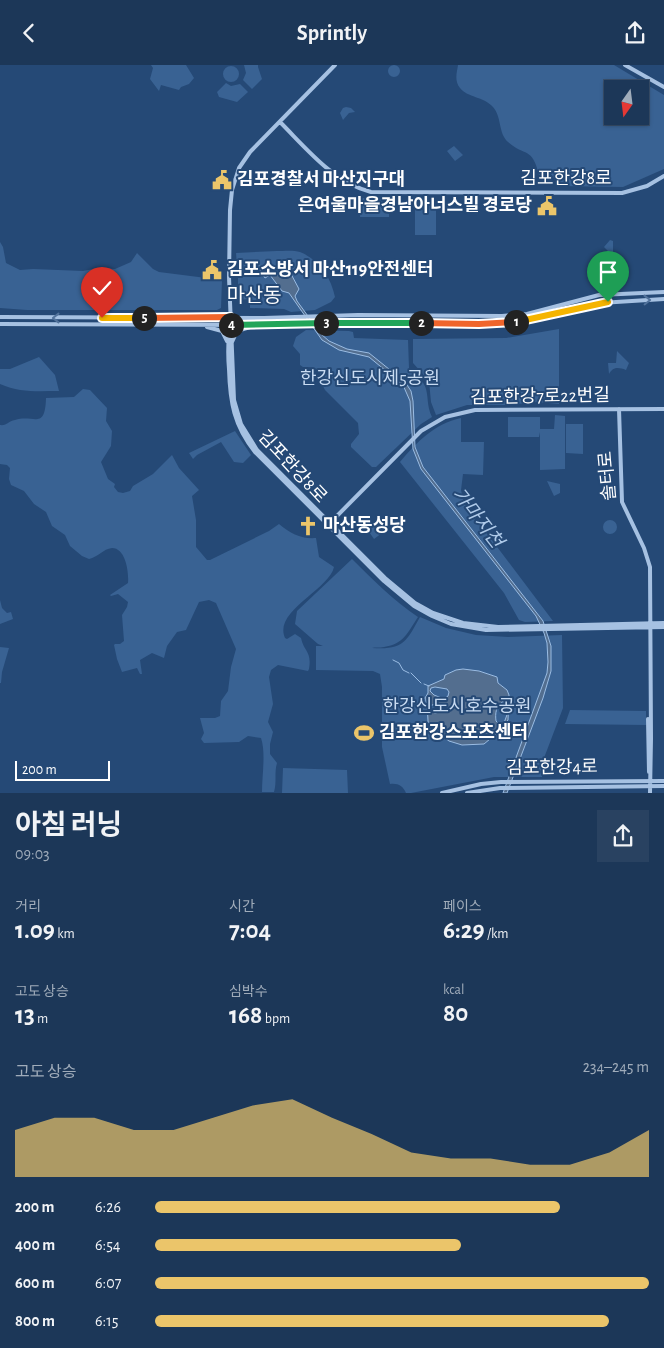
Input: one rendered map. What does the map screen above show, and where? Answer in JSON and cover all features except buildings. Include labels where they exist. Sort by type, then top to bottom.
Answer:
[{"type":"street","name":"김포한강8로","points":[[335,65],[250,152],[239,168],[234,181],[230,210],[230,344],[234,400],[246,433],[257,450],[399,594],[414,606],[432,616],[451,624],[480,629],[649,625],[664,623]]},
{"type":"street","points":[[626,65],[664,87]]},
{"type":"street","name":"김포한강8로","points":[[280,122],[338,178],[351,185],[371,191],[622,193],[647,186],[664,176]]},
{"type":"street","points":[[0,317],[502,316],[528,314],[599,295],[664,292]]},
{"type":"street","points":[[0,324],[260,325],[321,323],[507,323],[600,303],[664,299]]},
{"type":"street","points":[[194,325],[222,331],[230,344],[239,329],[260,325]]},
{"type":"street","name":"솔터로","points":[[619,409],[622,495],[626,511],[644,548],[650,567],[650,793]]},
{"type":"street","name":"김포한강7로22번길","points":[[329,524],[422,431],[445,417],[475,410],[664,409]]},
{"type":"street","name":"김포한강8로","points":[[649,625],[664,627]]},
{"type":"street","name":"김포한강4로","points":[[467,793],[519,785],[664,781]]},
{"type":"street","name":"김포한강4로","points":[[442,793],[481,784],[501,782],[519,785],[664,786]]},
{"type":"green space","points":[[151,65],[186,65],[194,78],[189,84],[181,87],[179,90],[161,85],[159,91],[150,79],[153,68]]},
{"type":"green space","points":[[244,65],[258,65],[262,79],[252,89],[243,80],[246,73]]},
{"type":"green space","points":[[396,65],[399,66],[399,76],[392,77],[389,76],[388,69],[389,66]]},
{"type":"green space","points":[[458,65],[614,65],[639,80],[604,80],[604,125],[649,125],[649,86],[664,95],[664,169],[623,187],[559,186],[551,174],[539,175],[531,156],[508,142],[501,130],[498,115],[493,107],[489,103],[463,91],[458,85]]},
{"type":"green space","points":[[231,66],[239,74],[231,82],[223,74]]},
{"type":"green space","points":[[226,83],[231,86],[240,84],[248,92],[237,102],[219,97],[217,92]]},
{"type":"green space","points":[[346,107],[351,108],[355,112],[349,113],[343,120],[340,113]]},
{"type":"green space","points":[[454,146],[463,155],[455,161],[447,151]]},
{"type":"green space","points":[[361,198],[389,199],[389,217],[360,217]]},
{"type":"green space","points":[[415,201],[436,201],[436,235],[415,235]]},
{"type":"green space","points":[[610,240],[613,241],[613,253],[611,254],[604,247]]},
{"type":"green space","points":[[0,242],[3,247],[6,263],[20,270],[83,271],[99,268],[115,269],[131,262],[137,253],[153,269],[159,272],[222,280],[221,308],[217,310],[27,310],[0,308]]},
{"type":"green space","points":[[300,252],[319,265],[331,283],[335,297],[331,302],[315,310],[291,312],[284,309],[250,308],[250,299],[238,300],[236,253]]},
{"type":"green space","points":[[606,256],[608,259],[613,259],[611,271],[600,264],[601,260]]},
{"type":"green space","points":[[559,329],[559,404],[537,402],[507,405],[467,405],[436,415],[431,402],[429,381],[413,363],[413,339],[506,338]]},
{"type":"green space","name":"한강신도시제5공원","points":[[306,330],[349,331],[353,332],[354,338],[408,340],[409,368],[425,386],[432,417],[421,424],[376,467],[372,467],[351,447],[351,444],[359,434],[358,423],[325,390],[318,370],[300,365],[300,354],[293,346],[296,337]]},
{"type":"green space","points":[[617,351],[629,363],[626,370],[616,368],[609,374],[608,363],[616,363]]},
{"type":"green space","points":[[39,357],[55,375],[59,391],[22,390],[0,384],[0,369],[10,369]]},
{"type":"green space","points":[[83,389],[90,390],[107,408],[106,421],[112,431],[111,446],[101,462],[108,479],[115,484],[114,487],[118,492],[130,491],[133,486],[153,474],[172,455],[179,468],[199,490],[192,496],[196,520],[196,547],[207,560],[269,531],[279,524],[296,535],[316,538],[319,557],[334,567],[330,576],[323,584],[294,610],[283,628],[285,638],[287,639],[295,634],[301,638],[309,655],[308,671],[278,665],[271,670],[269,677],[273,704],[268,722],[273,732],[270,754],[277,763],[274,792],[262,792],[264,757],[261,738],[248,736],[239,742],[204,743],[201,739],[204,733],[200,718],[220,716],[221,701],[228,691],[231,667],[236,649],[216,603],[209,600],[199,602],[186,630],[177,632],[167,646],[164,658],[152,653],[140,660],[142,674],[140,674],[137,668],[122,672],[114,645],[124,641],[122,615],[128,602],[118,594],[110,595],[128,583],[126,562],[121,552],[112,548],[89,559],[82,556],[70,546],[65,535],[52,526],[46,512],[34,504],[24,491],[11,485],[9,479],[10,468],[7,465],[0,464],[0,425],[22,419],[41,418],[46,398],[74,397]]},
{"type":"green space","points":[[555,415],[565,416],[565,469],[540,470],[540,432],[539,437],[508,437],[508,417],[540,417],[540,429],[554,429]]},
{"type":"green space","points":[[461,418],[461,442],[484,442],[483,475],[463,474],[461,490],[464,503],[553,621],[525,622],[519,620],[504,593],[400,462],[434,429]]},
{"type":"green space","points":[[566,424],[583,424],[583,454],[566,453]]},
{"type":"green space","points":[[235,431],[251,455],[243,463],[234,462],[221,442],[193,459],[189,453]]},
{"type":"green space","points":[[547,481],[560,484],[560,493],[554,496]]},
{"type":"green space","points":[[610,520],[615,522],[617,527],[615,532],[610,534],[605,532],[603,527],[605,522]]},
{"type":"green space","points":[[374,524],[382,533],[374,539],[367,529]]},
{"type":"green space","name":"한강신도시호수공원","points":[[352,559],[392,597],[418,617],[401,640],[391,645],[372,648],[391,648],[403,643],[420,617],[446,628],[476,635],[508,637],[562,635],[563,708],[544,758],[542,777],[494,777],[411,793],[406,793],[398,785],[390,784],[382,747],[382,687],[380,674],[373,671],[316,670],[316,646],[323,646],[318,644],[295,624],[297,611]]},
{"type":"green space","points":[[0,600],[2,608],[7,613],[11,612],[13,619],[0,624]]},
{"type":"green space","points":[[0,647],[9,648],[1,683],[0,683]]},
{"type":"green space","points":[[570,710],[646,711],[646,725],[565,724]]},
{"type":"green space","points":[[283,768],[347,770],[348,793],[282,793]]},
{"type":"shaded area","points":[[258,267],[276,271],[277,275],[291,274],[299,289],[295,296],[297,301],[321,334],[329,341],[347,349],[369,353],[405,382],[411,391],[415,447],[423,467],[543,621],[551,646],[551,671],[543,698],[507,793],[503,793],[547,673],[547,643],[544,633],[536,616],[421,469],[413,449],[410,401],[403,385],[369,357],[339,350],[322,340],[289,293],[282,291],[270,275],[265,278]]},
{"type":"shaded area","points":[[463,669],[479,671],[497,677],[498,683],[507,690],[509,695],[508,720],[484,744],[462,745],[449,741],[440,734],[435,725],[428,722],[427,707],[428,711],[435,713],[440,712],[440,707],[435,704],[427,707],[425,698],[428,693],[428,686],[444,679],[445,675]],"holes":[[[431,688],[447,689],[449,692],[448,696],[444,699],[434,695],[430,691]],[[502,702],[505,702],[508,712],[504,723],[500,725],[496,721],[496,715],[497,708]]]},
{"type":"waterway","points":[[393,660],[409,673]]},
{"type":"waterway","points":[[411,673],[421,683]]},
{"type":"waterway","points":[[424,684],[429,686]]},
{"type":"place","name":"김포경찰서 마산지구대","points":[[222,180]]},
{"type":"place","name":"은여울마을경남아너스빌 경로당","points":[[547,206]]},
{"type":"place","name":"김포소방서 마산119안전센터","points":[[212,270]]},
{"type":"place","name":"마산동성당","points":[[308,526]]},
{"type":"place","name":"김포한강스포츠센터","points":[[364,733]]},
{"type":"district","name":"마산동","points":[[254,296]]},
{"type":"route","points":[[102,318],[230,317],[230,325],[499,323],[532,319],[590,304],[608,302]]},
{"type":"water label","name":"가마지천","points":[[477,518]]}]
